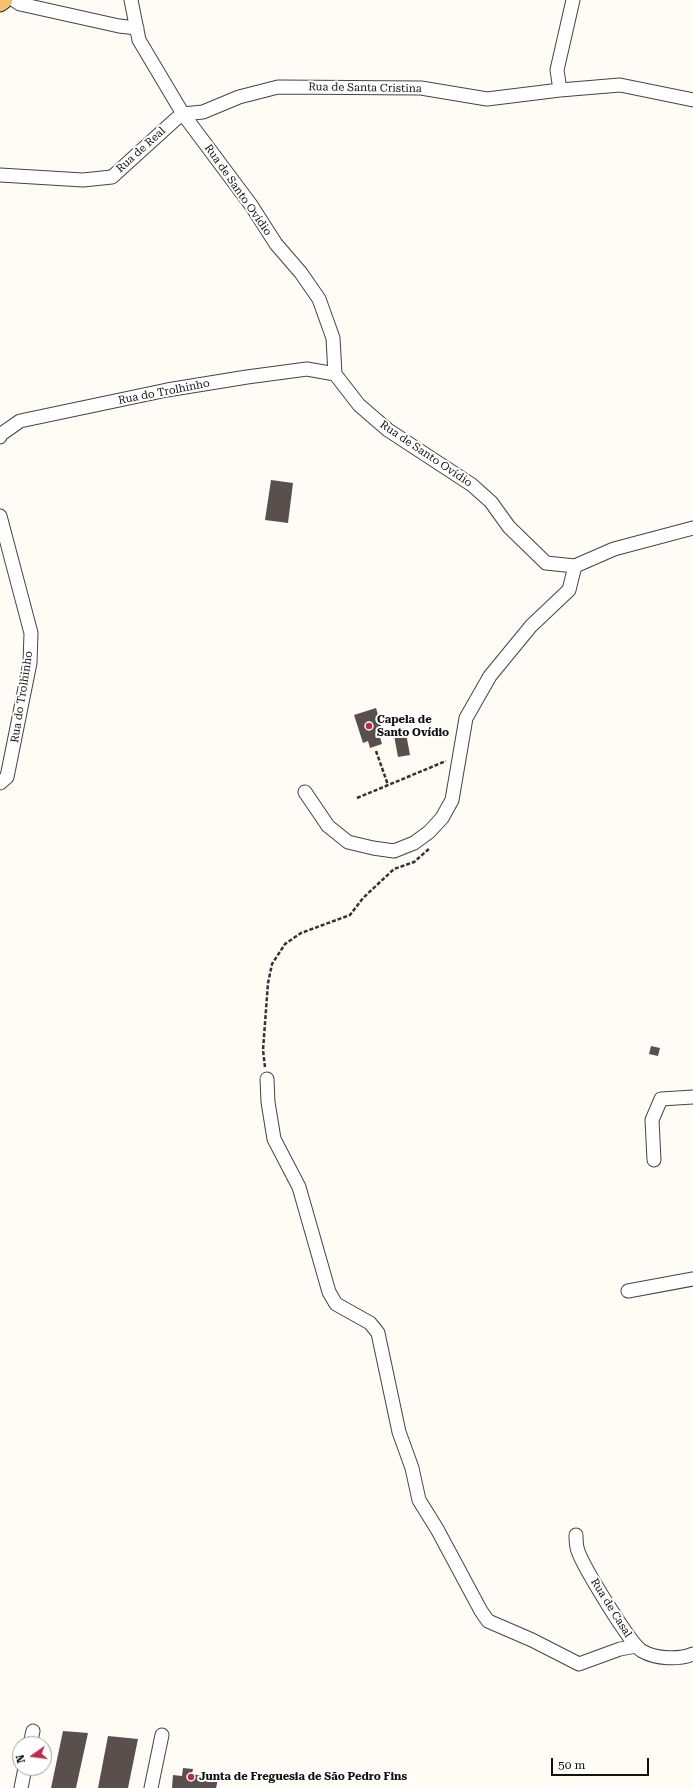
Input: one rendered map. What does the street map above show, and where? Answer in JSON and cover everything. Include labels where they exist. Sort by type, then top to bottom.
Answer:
[{"type":"main road","points":[[0,3],[4,0]]},
{"type":"street","points":[[14,0],[20,4],[119,26],[137,28]]},
{"type":"street","name":"Rua de Santo Ovídio","points":[[131,0],[139,40],[183,114],[251,205],[276,244],[301,273],[319,299],[333,338],[335,374],[359,405],[388,430],[472,485],[491,502],[508,527],[546,563],[575,566],[614,549],[693,528]]},
{"type":"street","points":[[560,90],[557,70],[573,0]]},
{"type":"street","name":"Rua de Santa Cristina","points":[[183,114],[203,112],[239,97],[278,87],[421,88],[487,99],[560,90],[620,85],[693,100]]},
{"type":"street","name":"Rua de Real","points":[[0,175],[83,180],[112,177],[176,118],[183,114]]},
{"type":"street","name":"Rua do Trolhinho","points":[[0,437],[0,434],[20,421],[167,390],[307,369],[335,374]]},
{"type":"street","name":"Rua do Trolhinho","points":[[0,516],[31,633],[30,663],[18,726],[7,777],[0,783]]},
{"type":"street","points":[[305,792],[328,826],[348,842],[394,851],[414,843],[429,832],[442,818],[452,800],[466,718],[490,676],[531,626],[569,590],[575,566]]},
{"type":"street","points":[[267,1079],[268,1102],[274,1139],[299,1187],[329,1292],[336,1304],[370,1323],[378,1333],[399,1432],[412,1468],[419,1500],[437,1529],[488,1621],[532,1640],[579,1664],[620,1649],[636,1646]]},
{"type":"street","points":[[654,1160],[652,1120],[661,1099],[693,1097]]},
{"type":"street","points":[[628,1291],[693,1279]]},
{"type":"street","name":"Rua de Casal","points":[[576,1535],[577,1549],[584,1564],[630,1639],[636,1646],[642,1652],[668,1659],[686,1658],[693,1654]]},
{"type":"street","points":[[31,1736],[32,1731]]},
{"type":"street","points":[[151,1788],[162,1735]]},
{"type":"street","points":[[21,1788],[23,1776]]},
{"type":"path","points":[[376,750],[388,785]]},
{"type":"path","points":[[357,798],[460,756]]},
{"type":"path","points":[[267,1079],[263,1050],[268,983],[272,964],[285,944],[301,933],[350,915],[363,898],[394,869],[414,862],[432,846]]},
{"type":"building","points":[[271,480],[293,483],[288,523],[265,520]]},
{"type":"building","name":"Capela de Santo Ovídio","points":[[376,708],[384,736],[380,737],[382,744],[370,748],[368,741],[363,743],[354,715]]},
{"type":"building","points":[[405,728],[410,755],[398,757],[393,730]]},
{"type":"building","points":[[651,1046],[660,1048],[658,1056],[649,1054]]},
{"type":"building","points":[[63,1731],[88,1733],[76,1788],[51,1788]]},
{"type":"building","points":[[108,1736],[138,1739],[128,1788],[98,1788]]},
{"type":"building","name":"Junta de Freguesia de São Pedro Fins","points":[[183,1768],[193,1769],[192,1774],[218,1779],[216,1788],[172,1788],[173,1775],[182,1776]]},
{"type":"place","name":"Capela de Santo Ovídio","points":[[369,726]]},
{"type":"place","name":"Junta de Freguesia de São Pedro Fins","points":[[191,1777]]}]
